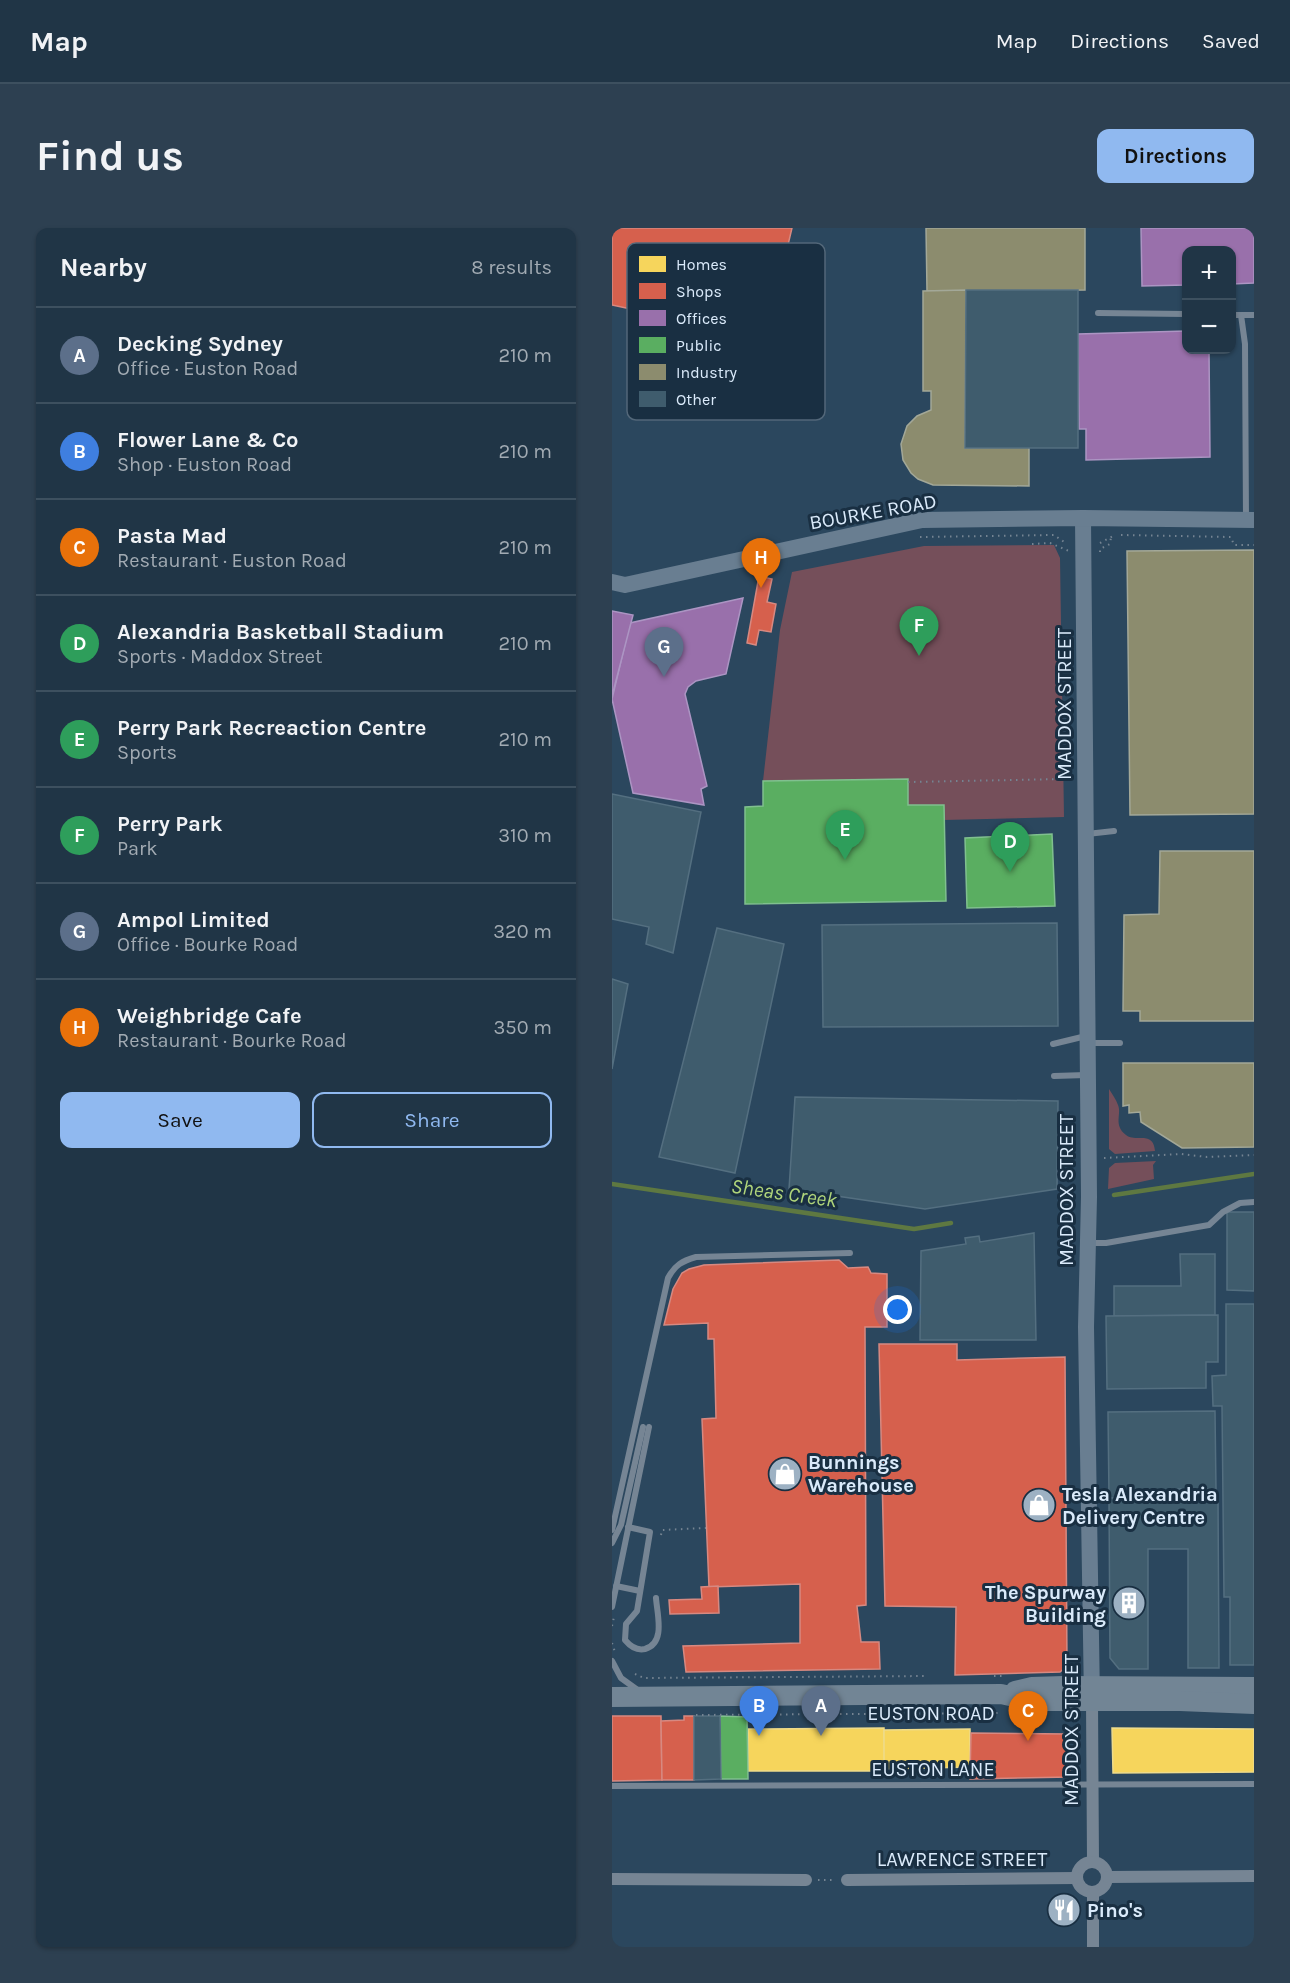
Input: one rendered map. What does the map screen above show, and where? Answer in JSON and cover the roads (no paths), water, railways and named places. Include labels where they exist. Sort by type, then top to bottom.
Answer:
[{"type":"main road","name":"EUSTON ROAD","points":[[1092,1694],[1254,1687]]},
{"type":"main road","name":"EUSTON ROAD","points":[[620,1697],[1001,1694],[1032,1688],[1180,1701],[1254,1704]]},
{"type":"street","name":"BOURKE ROAD","points":[[612,582],[626,585],[922,520],[1083,518],[1250,520]]},
{"type":"street","name":"MADDOX STREET","points":[[1083,518],[1089,1159],[1086,1327],[1093,1862]]},
{"type":"street","points":[[1093,1862],[1102,1865],[1108,1877],[1105,1886],[1093,1893],[1080,1887],[1077,1878],[1082,1866],[1093,1862]]},
{"type":"street","points":[[1108,1877],[1254,1876]]},
{"type":"street","name":"LAWRENCE STREET","points":[[847,1880],[1077,1878]]},
{"type":"street","points":[[612,1879],[806,1880]]},
{"type":"street","points":[[1093,1893],[1093,1947]]},
{"type":"lane","points":[[1098,312],[1182,314]]},
{"type":"lane","points":[[1236,315],[1254,315]]},
{"type":"lane","points":[[1241,315],[1245,344],[1250,520]]},
{"type":"lane","points":[[1087,834],[1114,831]]},
{"type":"lane","points":[[1053,1044],[1087,1039],[1120,1042]]},
{"type":"lane","points":[[1054,1076],[1087,1075]]},
{"type":"lane","points":[[1088,1243],[1106,1243],[1209,1225],[1223,1212],[1240,1203],[1254,1202]]},
{"type":"lane","points":[[612,1530],[655,1332],[668,1278],[675,1266],[696,1257],[850,1253]]},
{"type":"lane","points":[[612,1543],[621,1525],[646,1427],[612,1606]]},
{"type":"lane","points":[[628,1527],[650,1532],[637,1611],[626,1624],[624,1632],[625,1640],[635,1649],[642,1650],[650,1647],[659,1633],[656,1598]]},
{"type":"lane","points":[[616,1586],[640,1591]]},
{"type":"lane","points":[[612,1661],[621,1678],[651,1697]]},
{"type":"lane","name":"EUSTON LANE","points":[[612,1786],[1254,1784]]},
{"type":"waterway","name":"Sheas Creek","points":[[1114,1195],[1254,1174]]},
{"type":"waterway","name":"Sheas Creek","points":[[612,1184],[914,1229],[951,1223]]},
{"type":"place","name":"Weighbridge Cafe","points":[[761,588]]},
{"type":"place","name":"Perry Park","points":[[919,656]]},
{"type":"place","name":"Ampol Limited","points":[[664,677]]},
{"type":"place","name":"Perry Park Recreaction Centre","points":[[845,860]]},
{"type":"place","name":"Alexandria Basketball Stadium","points":[[1010,872]]},
{"type":"place","name":"Bunnings Warehouse","points":[[785,1474]]},
{"type":"place","name":"Tesla Alexandria Delivery Centre","points":[[1039,1505]]},
{"type":"place","name":"The Spurway Building","points":[[1129,1603]]},
{"type":"place","name":"Flower Lane & Co","points":[[759,1736]]},
{"type":"place","name":"Decking Sydney","points":[[821,1736]]},
{"type":"place","name":"Pasta Mad","points":[[1028,1741]]},
{"type":"place","name":"Pino's","points":[[1064,1910]]}]
